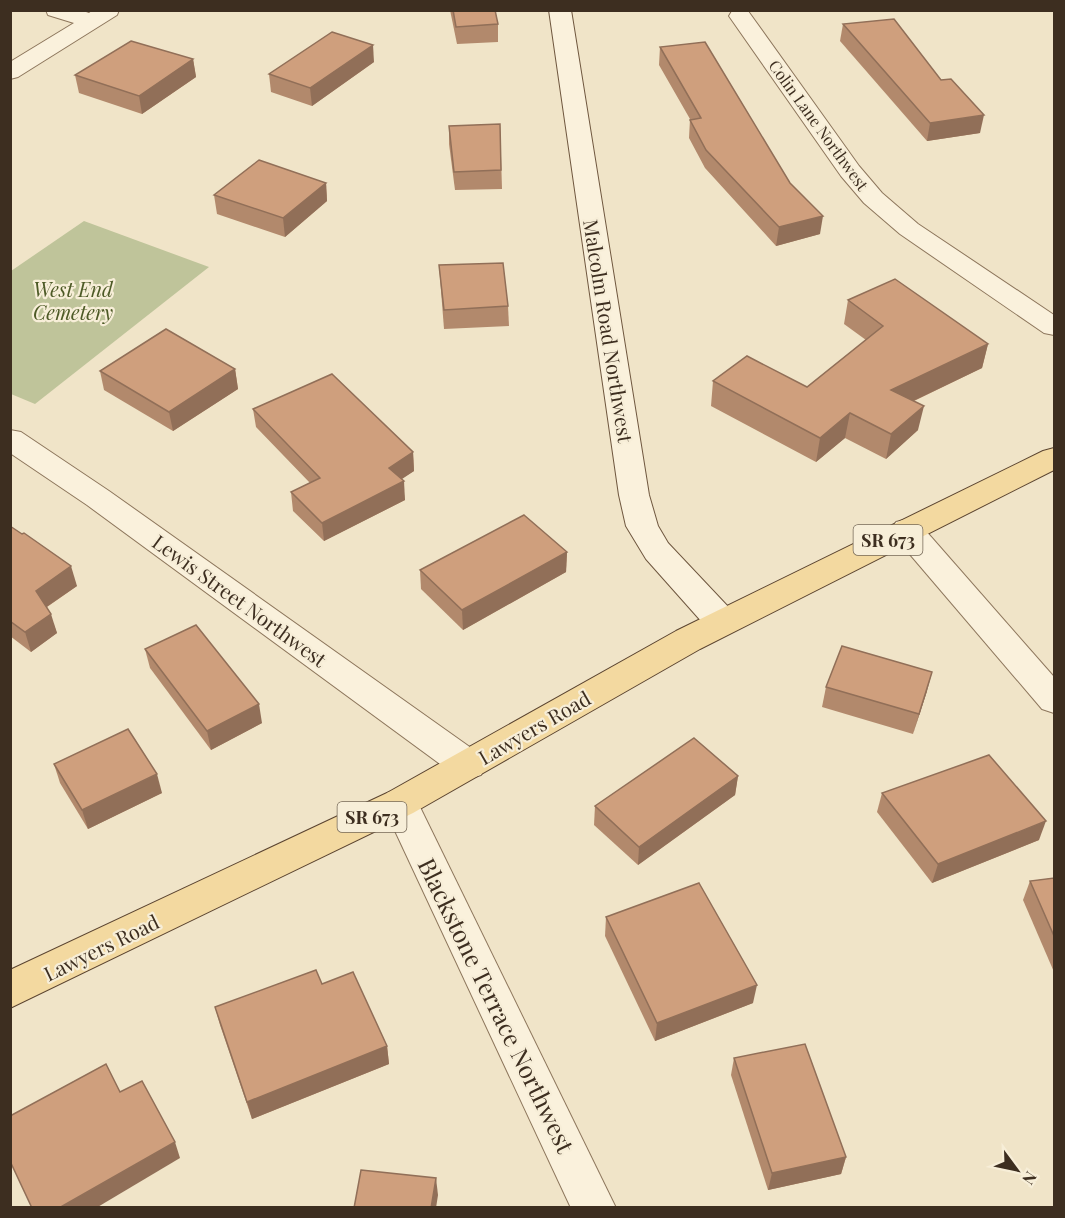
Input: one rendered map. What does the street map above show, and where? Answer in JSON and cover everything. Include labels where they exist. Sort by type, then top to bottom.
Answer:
[{"type":"main road","name":"Lawyers Road","points":[[10,990],[400,803],[722,622],[1054,458]]},
{"type":"street","points":[[56,10],[100,16]]},
{"type":"street","name":"Malcolm Road Northwest","points":[[560,10],[634,495],[642,526],[657,551],[722,622]]},
{"type":"street","points":[[10,72],[100,16]]},
{"type":"street","name":"Colin Lane Northwest","points":[[740,16],[850,171],[873,198],[909,229],[1054,327]]},
{"type":"street","name":"Lewis Street Northwest","points":[[10,439],[98,498],[468,765]]},
{"type":"street","points":[[907,530],[1054,700]]},
{"type":"street","name":"Blackstone Terrace Northwest","points":[[400,803],[594,1208]]},
{"type":"green space","name":"West End Cemetery","points":[[84,221],[209,267],[35,404],[11,394],[11,271]]},
{"type":"building","points":[[453,10],[495,10],[498,24],[456,27]]},
{"type":"building","points":[[894,19],[941,80],[951,79],[984,115],[930,123],[843,24]]},
{"type":"building","points":[[332,32],[373,45],[310,88],[269,74]]},
{"type":"building","points":[[131,41],[193,59],[139,96],[75,75]]},
{"type":"building","points":[[705,42],[790,183],[823,216],[779,227],[706,150],[690,120],[701,118],[660,47]]},
{"type":"building","points":[[500,124],[501,170],[454,172],[449,126]]},
{"type":"building","points":[[259,160],[326,183],[283,218],[214,195]]},
{"type":"building","points":[[503,263],[508,306],[444,310],[439,265]]},
{"type":"building","points":[[895,279],[988,344],[891,390],[924,406],[891,434],[850,413],[820,438],[713,381],[747,356],[807,387],[883,326],[848,300]]},
{"type":"building","points":[[166,329],[235,369],[169,412],[100,371]]},
{"type":"building","points":[[332,374],[413,452],[389,468],[404,481],[322,523],[291,492],[320,478],[253,409]]},
{"type":"building","points":[[524,515],[567,552],[462,610],[420,570]]},
{"type":"building","points":[[10,526],[24,533],[71,566],[36,591],[51,614],[25,632],[10,621]]},
{"type":"building","points":[[196,625],[259,704],[207,731],[145,649]]},
{"type":"building","points":[[842,646],[932,672],[919,714],[826,687]]},
{"type":"building","points":[[128,729],[157,774],[82,810],[54,764]]},
{"type":"building","points":[[694,738],[738,776],[639,847],[595,806]]},
{"type":"building","points":[[989,755],[1046,821],[938,864],[882,793]]},
{"type":"building","points":[[1054,878],[1054,936],[1030,881]]},
{"type":"building","points":[[699,883],[757,985],[657,1023],[606,917]]},
{"type":"building","points":[[316,970],[322,984],[353,972],[387,1046],[247,1102],[215,1007]]},
{"type":"building","points":[[805,1044],[846,1157],[772,1173],[734,1058]]},
{"type":"building","points":[[106,1064],[120,1092],[142,1081],[175,1142],[59,1208],[32,1208],[10,1161],[10,1116]]},
{"type":"building","points":[[361,1170],[436,1178],[431,1208],[354,1208]]}]
